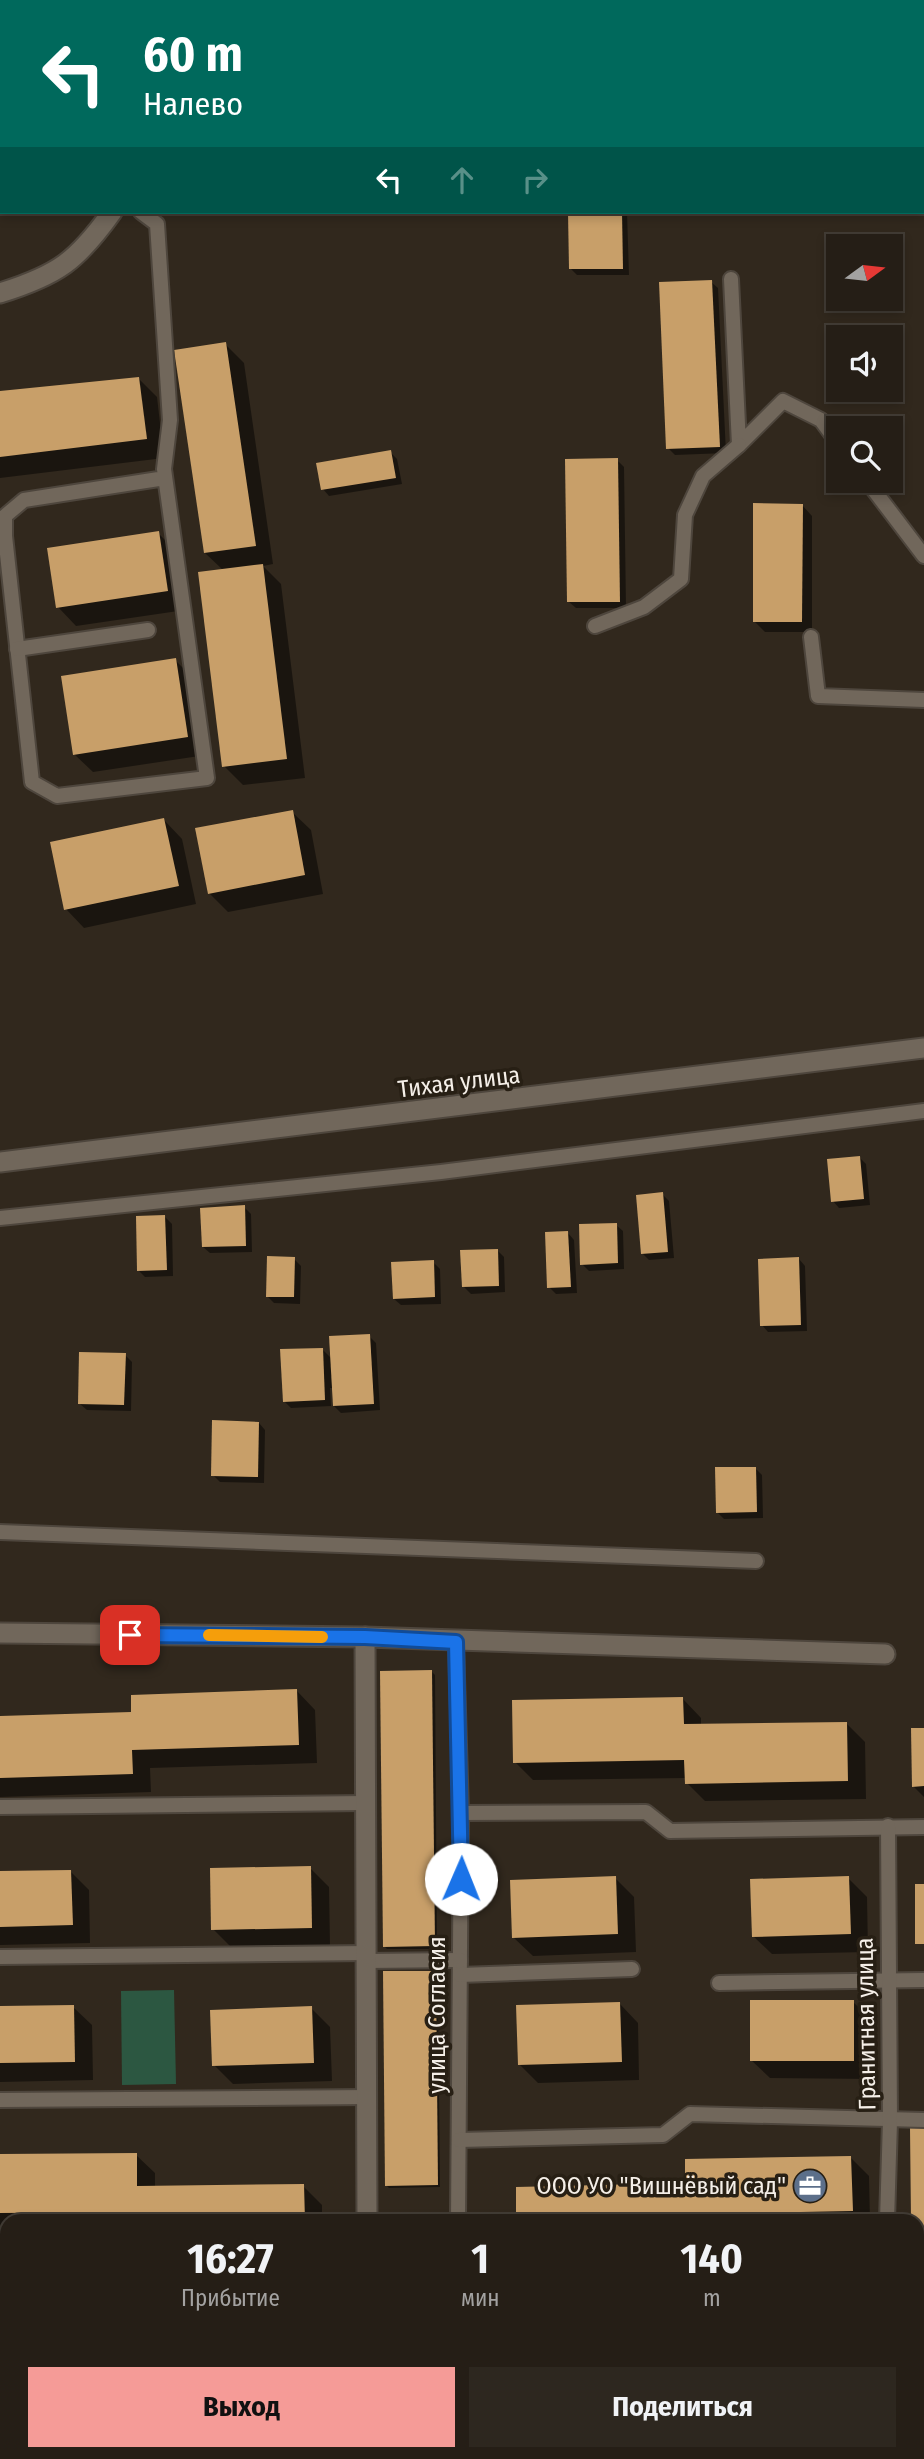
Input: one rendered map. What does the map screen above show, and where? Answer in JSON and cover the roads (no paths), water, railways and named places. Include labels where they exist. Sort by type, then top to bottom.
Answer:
[{"type":"street","points":[[0,293],[27,285],[67,265],[91,242],[111,214]]},
{"type":"street","name":"Тихая улица","points":[[0,1163],[924,1048]]},
{"type":"street","points":[[0,1633],[365,1637],[885,1654]]},
{"type":"street","points":[[365,1637],[367,2214]]},
{"type":"lane","points":[[144,214],[157,224],[170,420],[165,478],[207,778],[57,796],[32,782],[5,516],[24,500],[165,478]]},
{"type":"lane","points":[[732,279],[739,444]]},
{"type":"lane","points":[[595,626],[644,607],[681,579],[684,515],[703,476],[783,401],[821,420],[826,427]]},
{"type":"lane","points":[[876,493],[924,556]]},
{"type":"lane","points":[[17,649],[148,630]]},
{"type":"lane","points":[[811,638],[818,696],[924,700]]},
{"type":"lane","points":[[0,1218],[441,1172],[924,1111]]},
{"type":"lane","points":[[0,1532],[756,1561]]},
{"type":"lane","name":"улица Согласия","points":[[456,1642],[461,1813],[458,2214]]},
{"type":"lane","points":[[0,1807],[365,1803]]},
{"type":"lane","points":[[461,1813],[646,1812],[670,1831],[924,1827]]},
{"type":"lane","name":"Гранитная улица","points":[[887,2214],[890,2121],[888,1826]]},
{"type":"lane","points":[[0,1956],[367,1957],[460,1967],[632,1969]]},
{"type":"lane","points":[[719,1983],[924,1980]]},
{"type":"lane","points":[[0,2100],[368,2096]]},
{"type":"lane","points":[[459,2140],[663,2135],[690,2115],[924,2120]]},
{"type":"place","name":"ООО УО \"Вишнёвый сад\"","points":[[810,2186]]}]
